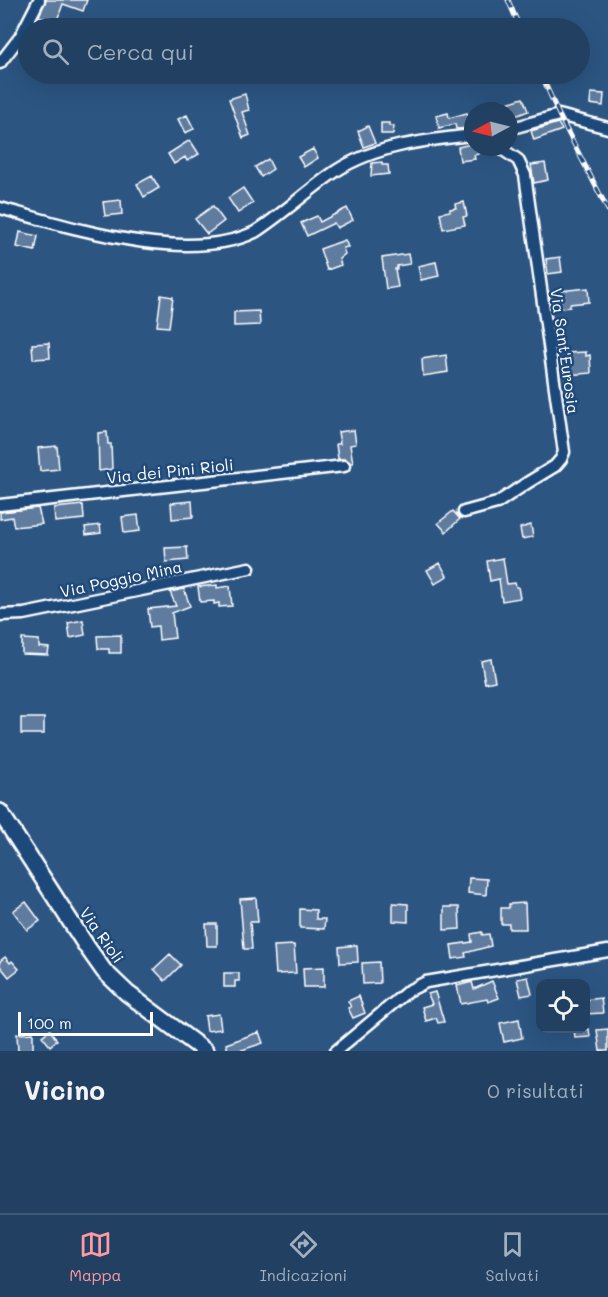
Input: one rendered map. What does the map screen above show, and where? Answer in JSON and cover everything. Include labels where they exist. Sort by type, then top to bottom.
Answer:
[{"type":"main road","name":"Via Rioli","points":[[0,812],[104,971],[128,993],[205,1051]]},
{"type":"street","points":[[30,18],[39,0]]},
{"type":"street","points":[[0,63],[18,40]]},
{"type":"street","points":[[518,127],[560,115],[608,128]]},
{"type":"street","points":[[0,208],[113,237],[195,244],[222,242],[255,232],[337,170],[364,156],[416,143],[464,136]]},
{"type":"street","name":"Via Sant'Eurosia","points":[[464,512],[497,503],[555,466],[560,462],[564,452],[525,175],[518,160],[512,156]]},
{"type":"street","name":"Via dei Pini Rioli","points":[[0,505],[344,466]]},
{"type":"street","name":"Via Poggio Mina","points":[[0,615],[24,614],[249,568]]},
{"type":"street","points":[[336,1051],[408,992],[426,982],[608,951]]},
{"type":"building","points":[[46,0],[87,0],[83,11],[63,4],[58,18],[39,16]]},
{"type":"building","points":[[591,93],[604,94],[603,106],[590,104]]},
{"type":"building","points":[[245,94],[249,110],[242,112],[250,135],[243,138],[229,99]]},
{"type":"building","points":[[523,98],[528,111],[518,115],[518,102],[510,102]]},
{"type":"building","points":[[448,113],[449,118],[464,114],[464,128],[456,129],[455,124],[439,128],[436,116]]},
{"type":"building","points":[[187,115],[194,129],[185,133],[178,119]]},
{"type":"building","points":[[381,123],[394,126],[393,134],[381,134]]},
{"type":"building","points":[[558,123],[562,130],[534,140],[531,131]]},
{"type":"building","points":[[368,126],[375,143],[364,147],[358,131]]},
{"type":"building","points":[[190,140],[199,154],[187,161],[185,157],[174,164],[168,154]]},
{"type":"building","points":[[464,146],[464,156],[474,156],[475,159],[460,161],[458,147]]},
{"type":"building","points":[[313,149],[318,158],[304,167],[298,157]]},
{"type":"building","points":[[268,159],[273,169],[261,177],[255,167]]},
{"type":"building","points":[[382,162],[382,165],[388,165],[389,174],[371,176],[372,163]]},
{"type":"building","points":[[545,163],[548,180],[534,183],[531,165]]},
{"type":"building","points":[[152,176],[159,188],[144,197],[137,184]]},
{"type":"building","points":[[243,188],[253,203],[238,213],[228,198]]},
{"type":"building","points":[[121,200],[122,214],[105,216],[103,202]]},
{"type":"building","points":[[464,202],[467,216],[463,217],[465,225],[443,229],[440,213],[450,211],[456,208],[455,204]]},
{"type":"building","points":[[213,206],[224,221],[207,234],[195,219]]},
{"type":"building","points":[[347,208],[353,220],[337,228],[334,223],[307,236],[301,223],[317,216],[320,222]]},
{"type":"building","points":[[20,232],[38,236],[35,251],[17,247]]},
{"type":"building","points":[[345,240],[348,247],[343,248],[345,254],[339,259],[341,265],[327,270],[320,249]]},
{"type":"building","points":[[408,254],[410,264],[397,266],[395,269],[398,287],[386,289],[382,258]]},
{"type":"building","points":[[560,257],[562,272],[548,274],[546,259]]},
{"type":"building","points":[[436,262],[439,276],[421,280],[418,266]]},
{"type":"building","points":[[588,288],[589,302],[551,309],[549,292]]},
{"type":"building","points":[[161,295],[173,297],[169,327],[157,326]]},
{"type":"building","points":[[259,311],[260,325],[234,326],[234,312]]},
{"type":"building","points":[[49,343],[50,358],[33,359],[32,344]]},
{"type":"building","points":[[586,352],[586,356],[590,355],[591,373],[567,375],[566,353]]},
{"type":"building","points":[[446,355],[448,372],[423,376],[422,359]]},
{"type":"building","points":[[354,430],[356,444],[350,445],[353,463],[351,463],[346,459],[338,459],[336,444],[340,444],[338,432]]},
{"type":"building","points":[[107,432],[108,444],[111,444],[112,469],[99,471],[98,433]]},
{"type":"building","points":[[57,446],[59,469],[40,471],[38,448]]},
{"type":"building","points":[[192,501],[193,517],[172,519],[171,503]]},
{"type":"building","points":[[83,505],[84,519],[55,522],[54,508]]},
{"type":"building","points":[[38,508],[42,524],[14,527],[12,517],[0,519],[0,512]]},
{"type":"building","points":[[453,511],[460,519],[446,532],[438,523]]},
{"type":"building","points":[[138,515],[140,531],[124,533],[122,517]]},
{"type":"building","points":[[100,525],[101,533],[86,535],[85,527]]},
{"type":"building","points":[[531,525],[533,537],[522,539],[520,528]]},
{"type":"building","points":[[187,547],[188,560],[166,562],[165,548]]},
{"type":"building","points":[[503,558],[507,584],[515,583],[520,598],[502,601],[499,579],[490,581],[487,561]]},
{"type":"building","points":[[440,563],[447,576],[435,584],[427,570]]},
{"type":"building","points":[[217,585],[217,588],[230,586],[232,606],[219,607],[219,603],[214,604],[214,601],[200,602],[198,587]]},
{"type":"building","points":[[184,589],[190,606],[172,613],[175,638],[159,640],[158,626],[150,627],[148,609],[176,606],[170,592]]},
{"type":"building","points":[[83,620],[85,635],[70,638],[68,623]]},
{"type":"building","points":[[121,635],[121,653],[109,653],[109,649],[98,649],[97,636]]},
{"type":"building","points":[[22,639],[39,640],[39,647],[49,648],[48,655],[22,654]]},
{"type":"building","points":[[491,659],[495,681],[485,683],[481,661]]},
{"type":"building","points":[[21,718],[44,718],[44,734],[21,734]]},
{"type":"building","points":[[469,878],[487,879],[486,895],[468,893]]},
{"type":"building","points":[[256,898],[258,922],[250,922],[252,949],[244,949],[240,899]]},
{"type":"building","points":[[26,902],[40,921],[27,930],[13,911]]},
{"type":"building","points":[[393,903],[408,904],[408,922],[393,921]]},
{"type":"building","points":[[525,903],[526,929],[509,929],[509,924],[501,924],[501,908],[509,908],[509,904]]},
{"type":"building","points":[[444,907],[459,907],[460,929],[444,930]]},
{"type":"building","points":[[300,909],[316,910],[316,919],[325,919],[324,929],[300,928]]},
{"type":"building","points":[[206,924],[217,924],[217,946],[207,946]]},
{"type":"building","points":[[482,932],[482,935],[489,934],[491,946],[465,953],[466,957],[453,959],[451,945],[472,942],[471,934]]},
{"type":"building","points":[[294,945],[296,973],[276,974],[274,946]]},
{"type":"building","points":[[357,945],[358,962],[340,963],[339,947]]},
{"type":"building","points":[[170,954],[181,965],[165,981],[154,969]]},
{"type":"building","points":[[5,957],[19,969],[9,977],[0,966],[0,961]]},
{"type":"building","points":[[379,962],[380,983],[363,984],[362,963]]},
{"type":"building","points":[[324,967],[324,987],[304,987],[303,968]]},
{"type":"building","points":[[224,973],[239,973],[239,981],[235,981],[235,987],[224,987]]},
{"type":"building","points":[[528,977],[532,994],[521,996],[517,979]]},
{"type":"building","points":[[492,981],[499,998],[488,1002],[487,999],[461,1004],[457,986],[472,982],[474,989]]},
{"type":"building","points":[[435,992],[444,1022],[438,1023],[436,1018],[426,1021],[422,1007],[432,1004],[428,994]]},
{"type":"building","points":[[359,996],[365,1013],[353,1018],[348,1008],[351,1007],[348,1001]]},
{"type":"building","points":[[601,998],[603,1013],[590,1014],[590,999]]},
{"type":"building","points":[[219,1014],[221,1029],[207,1031],[205,1016]]},
{"type":"building","points":[[519,1019],[522,1038],[504,1042],[500,1023]]},
{"type":"building","points":[[608,1029],[608,1051],[600,1051],[597,1030]]},
{"type":"building","points":[[50,1030],[57,1040],[50,1046],[42,1036]]},
{"type":"building","points":[[259,1032],[263,1043],[239,1051],[228,1051],[226,1044]]},
{"type":"building","points":[[33,1033],[33,1051],[18,1051],[17,1034]]},
{"type":"building","points":[[574,1033],[590,1033],[590,1037],[575,1038]]},
{"type":"railway","points":[[508,0],[516,18]]},
{"type":"railway","points":[[545,84],[608,210]]}]
